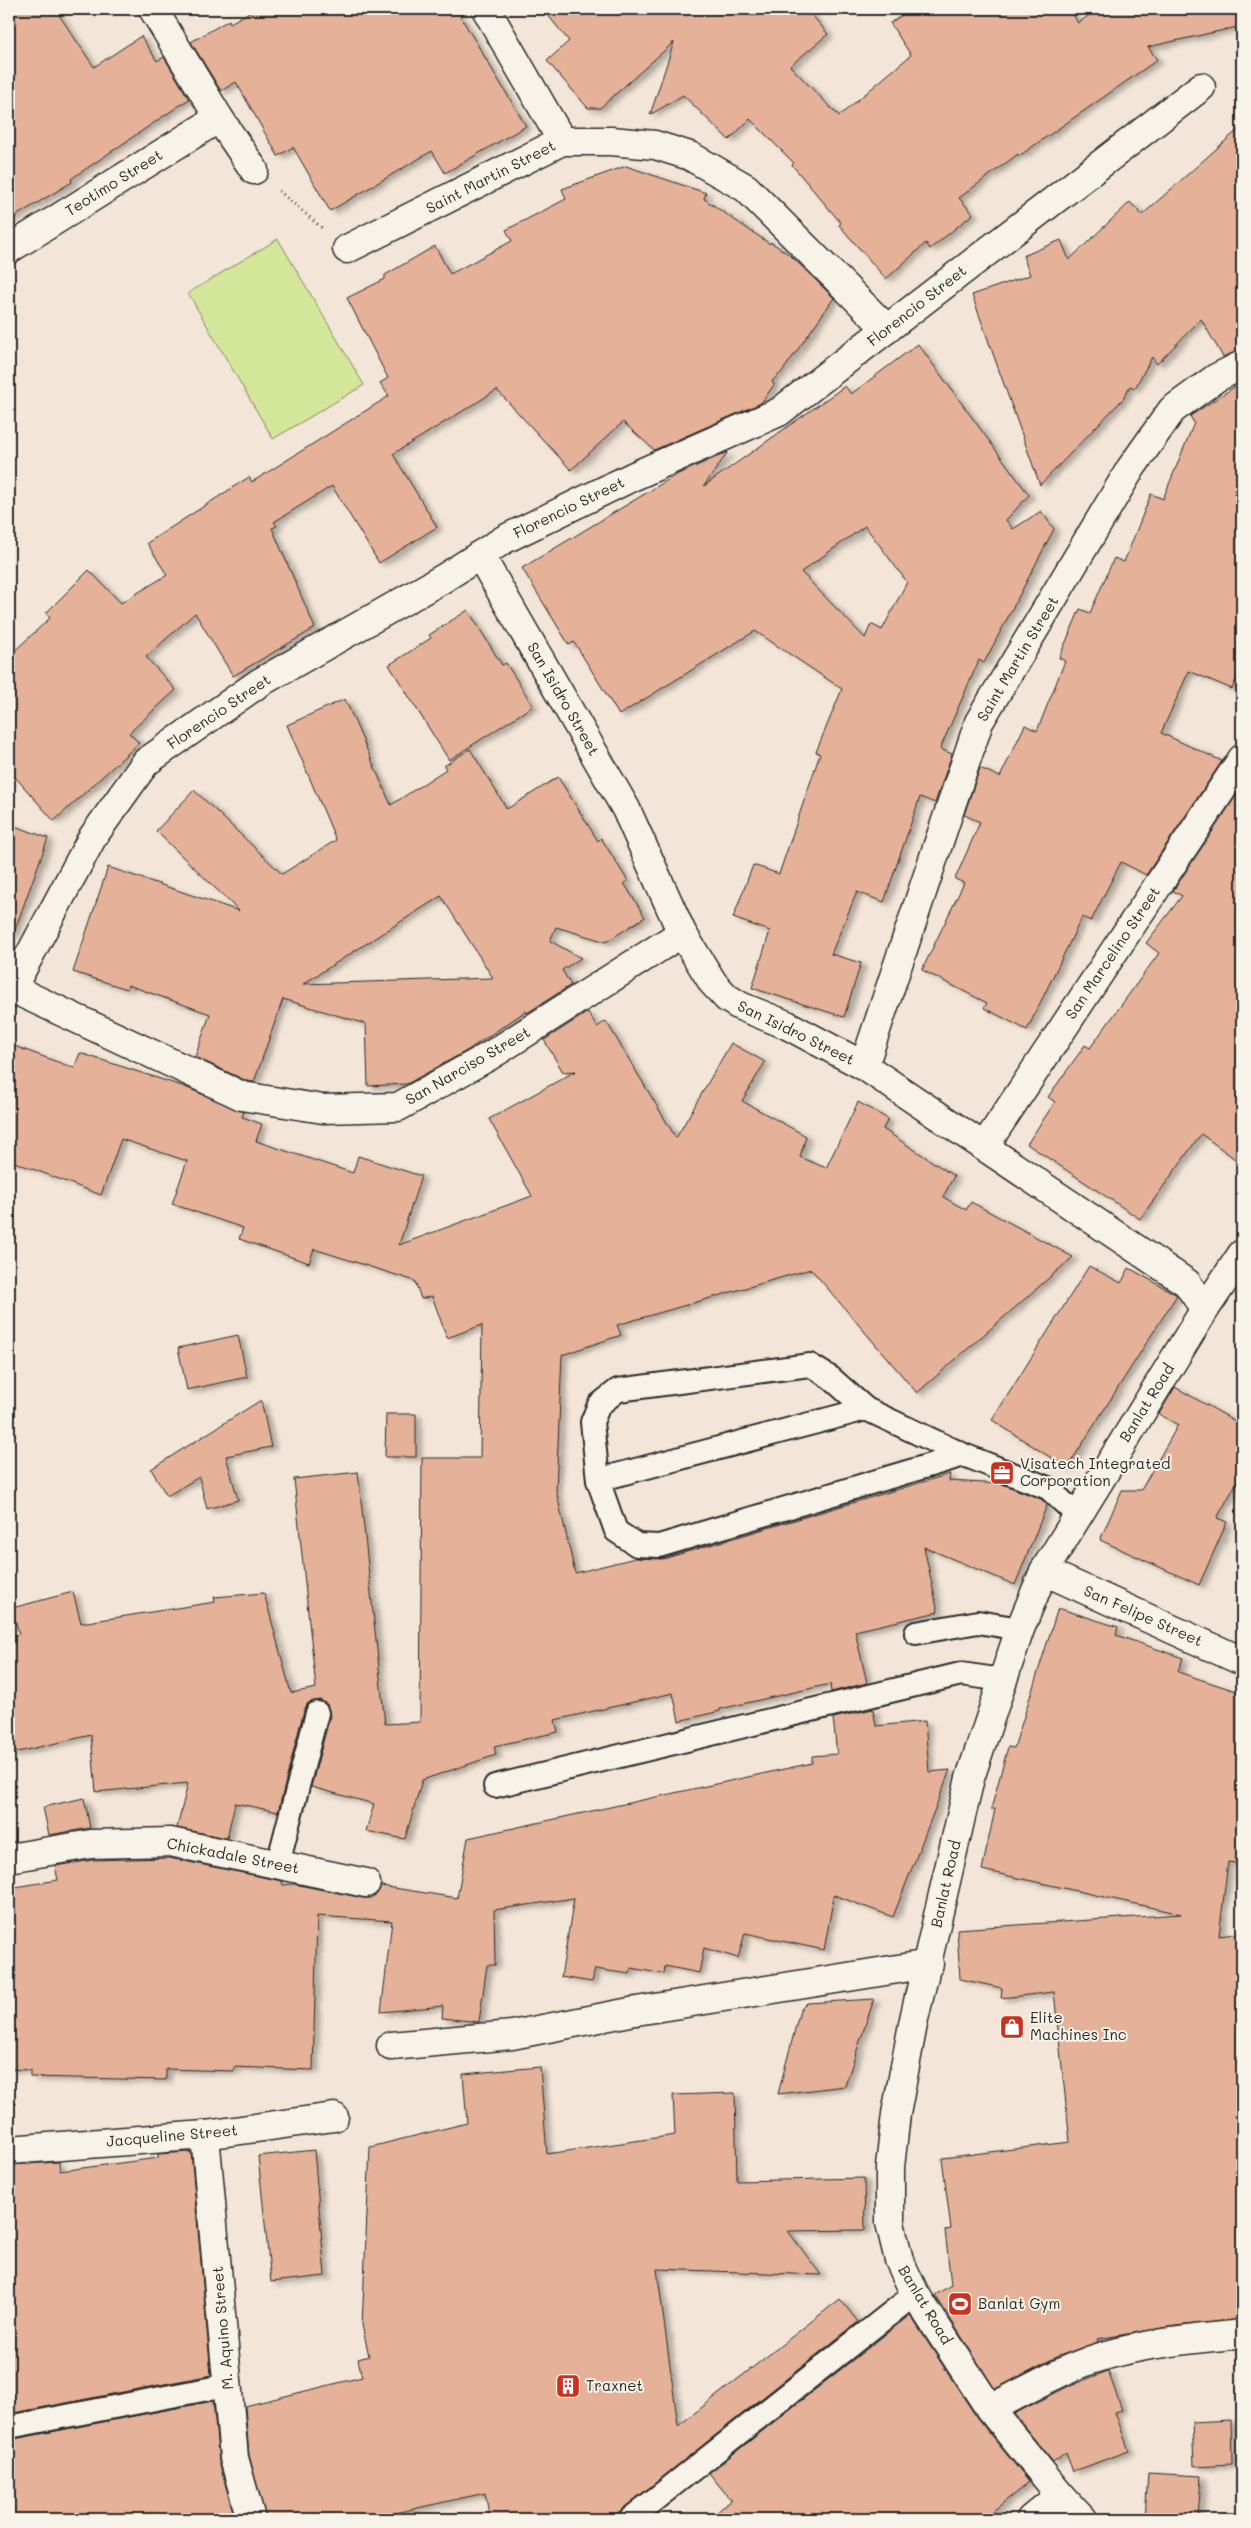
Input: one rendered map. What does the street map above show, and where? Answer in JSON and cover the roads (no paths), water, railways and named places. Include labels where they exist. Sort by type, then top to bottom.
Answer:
[{"type":"street","points":[[153,9],[219,118],[254,170]]},
{"type":"street","points":[[486,9],[562,141]]},
{"type":"street","name":"Florencio Street","points":[[11,991],[92,838],[146,762],[259,683],[436,583],[505,539],[634,476],[779,412],[1201,88]]},
{"type":"street","name":"Teotimo Street","points":[[9,249],[219,118]]},
{"type":"street","name":"Saint Martin Street","points":[[348,249],[562,141],[611,141],[655,145],[690,156],[746,188],[887,329]]},
{"type":"street","name":"Saint Martin Street","points":[[864,1066],[979,722],[1130,468],[1172,410],[1216,378],[1242,366]]},
{"type":"street","name":"San Isidro Street","points":[[480,555],[626,809],[682,933],[713,983],[728,998],[740,1006],[787,1025],[864,1066],[1187,1283],[1205,1309]]},
{"type":"street","name":"San Marcelino Street","points":[[984,1147],[1242,759]]},
{"type":"street","name":"San Narciso Street","points":[[11,991],[242,1096],[323,1109],[398,1107],[490,1054],[682,933]]},
{"type":"street","name":"Banlat Road","points":[[1082,2519],[1060,2496],[990,2409],[915,2294],[899,2260],[890,2223],[890,2167],[896,2114],[914,2019],[970,1778],[1020,1629],[1044,1571],[1077,1515],[1205,1309],[1242,1254]]},
{"type":"street","name":"San Felipe Street","points":[[1044,1571],[1242,1661]]},
{"type":"street","name":"Chickadale Street","points":[[9,1858],[91,1844],[170,1842],[278,1863],[366,1883]]},
{"type":"street","points":[[391,2046],[512,2035],[630,2012],[928,1964]]},
{"type":"street","name":"Jacqueline Street","points":[[9,2150],[205,2135],[334,2117]]},
{"type":"street","name":"M. Aquino Street","points":[[205,2135],[229,2385],[234,2458],[251,2519]]},
{"type":"street","points":[[990,2409],[1073,2367],[1114,2353],[1158,2343],[1242,2334]]},
{"type":"street","points":[[1031,2519],[1060,2496]]},
{"type":"lane","points":[[964,1455],[659,1546],[637,1545],[616,1531],[598,1480],[592,1422],[599,1404],[618,1390],[810,1365],[831,1378],[866,1409],[964,1455],[1048,1488],[1077,1515]]},
{"type":"lane","points":[[598,1480],[866,1409]]},
{"type":"lane","points":[[916,1633],[978,1622],[1020,1629]]},
{"type":"lane","points":[[495,1786],[961,1674],[1003,1680]]},
{"type":"lane","points":[[278,1863],[317,1713]]},
{"type":"lane","points":[[630,2519],[915,2294]]},
{"type":"lane","points":[[9,2427],[229,2385]]},
{"type":"place","name":"Visatech Integrated Corporation","points":[[1002,1473]]},
{"type":"place","name":"Elite Machines Inc","points":[[1012,2027]]},
{"type":"place","name":"Banlat Gym","points":[[960,2304]]},
{"type":"place","name":"Traxnet","points":[[568,2386]]}]
